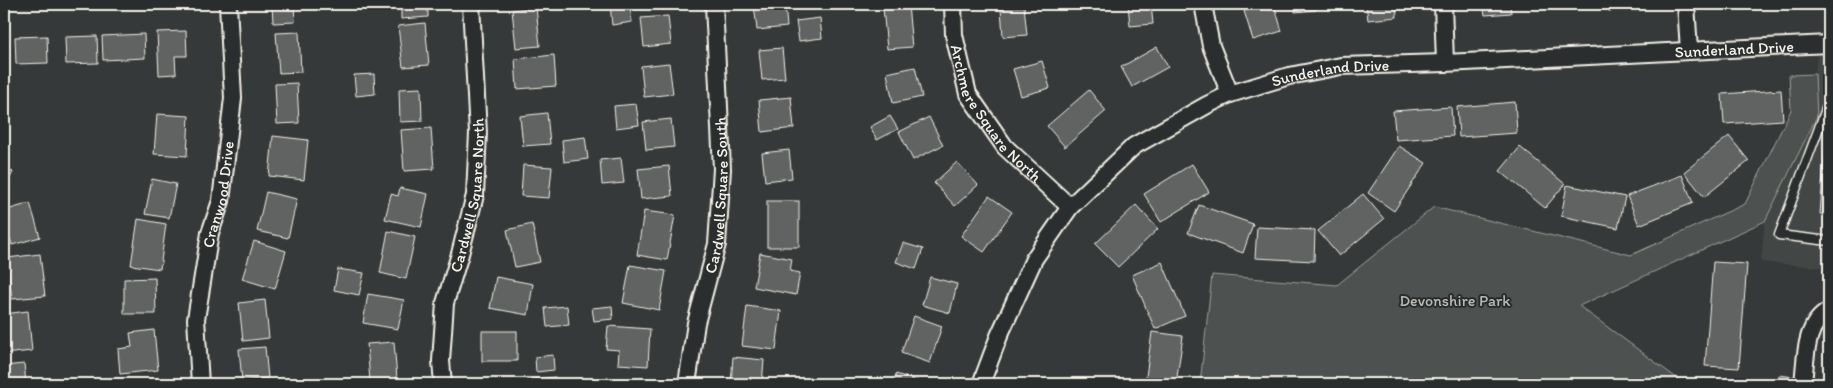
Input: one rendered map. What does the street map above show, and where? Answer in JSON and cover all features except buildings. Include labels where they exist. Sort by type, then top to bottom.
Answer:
[{"type":"street","name":"Cranwood Drive","points":[[200,384],[196,319],[210,233],[221,200],[233,98],[228,4]]},
{"type":"street","name":"Cardwell Square North","points":[[442,384],[441,361],[444,303],[460,254],[475,196],[478,133],[471,4]]},
{"type":"street","name":"Cardwell Square South","points":[[687,384],[696,323],[717,244],[722,169],[714,4]]},
{"type":"street","name":"Archmere Square North","points":[[953,4],[954,35],[968,94],[1005,147],[1070,207]]},
{"type":"street","points":[[1203,4],[1211,46],[1230,94]]},
{"type":"street","points":[[1442,4],[1446,63]]},
{"type":"street","points":[[1686,4],[1688,52]]},
{"type":"street","name":"Sunderland Drive","points":[[981,384],[999,336],[1034,259],[1070,207],[1134,146],[1206,105],[1230,94],[1289,76],[1341,66],[1446,63],[1829,44]]},
{"type":"street","points":[[1803,384],[1808,345],[1816,322],[1829,311]]},
{"type":"lane","points":[[1829,101],[1779,235],[1829,241]]},
{"type":"shaded area","points":[[1829,41],[1829,268],[1761,262],[1765,221],[1817,116],[1815,74],[1818,42]]},
{"type":"green space","name":"Devonshire Park","points":[[1815,74],[1817,116],[1765,221],[1579,306],[1678,379],[1720,384],[1200,384],[1212,275],[1337,285],[1434,207],[1631,255],[1745,204],[1791,110],[1789,75]]}]
